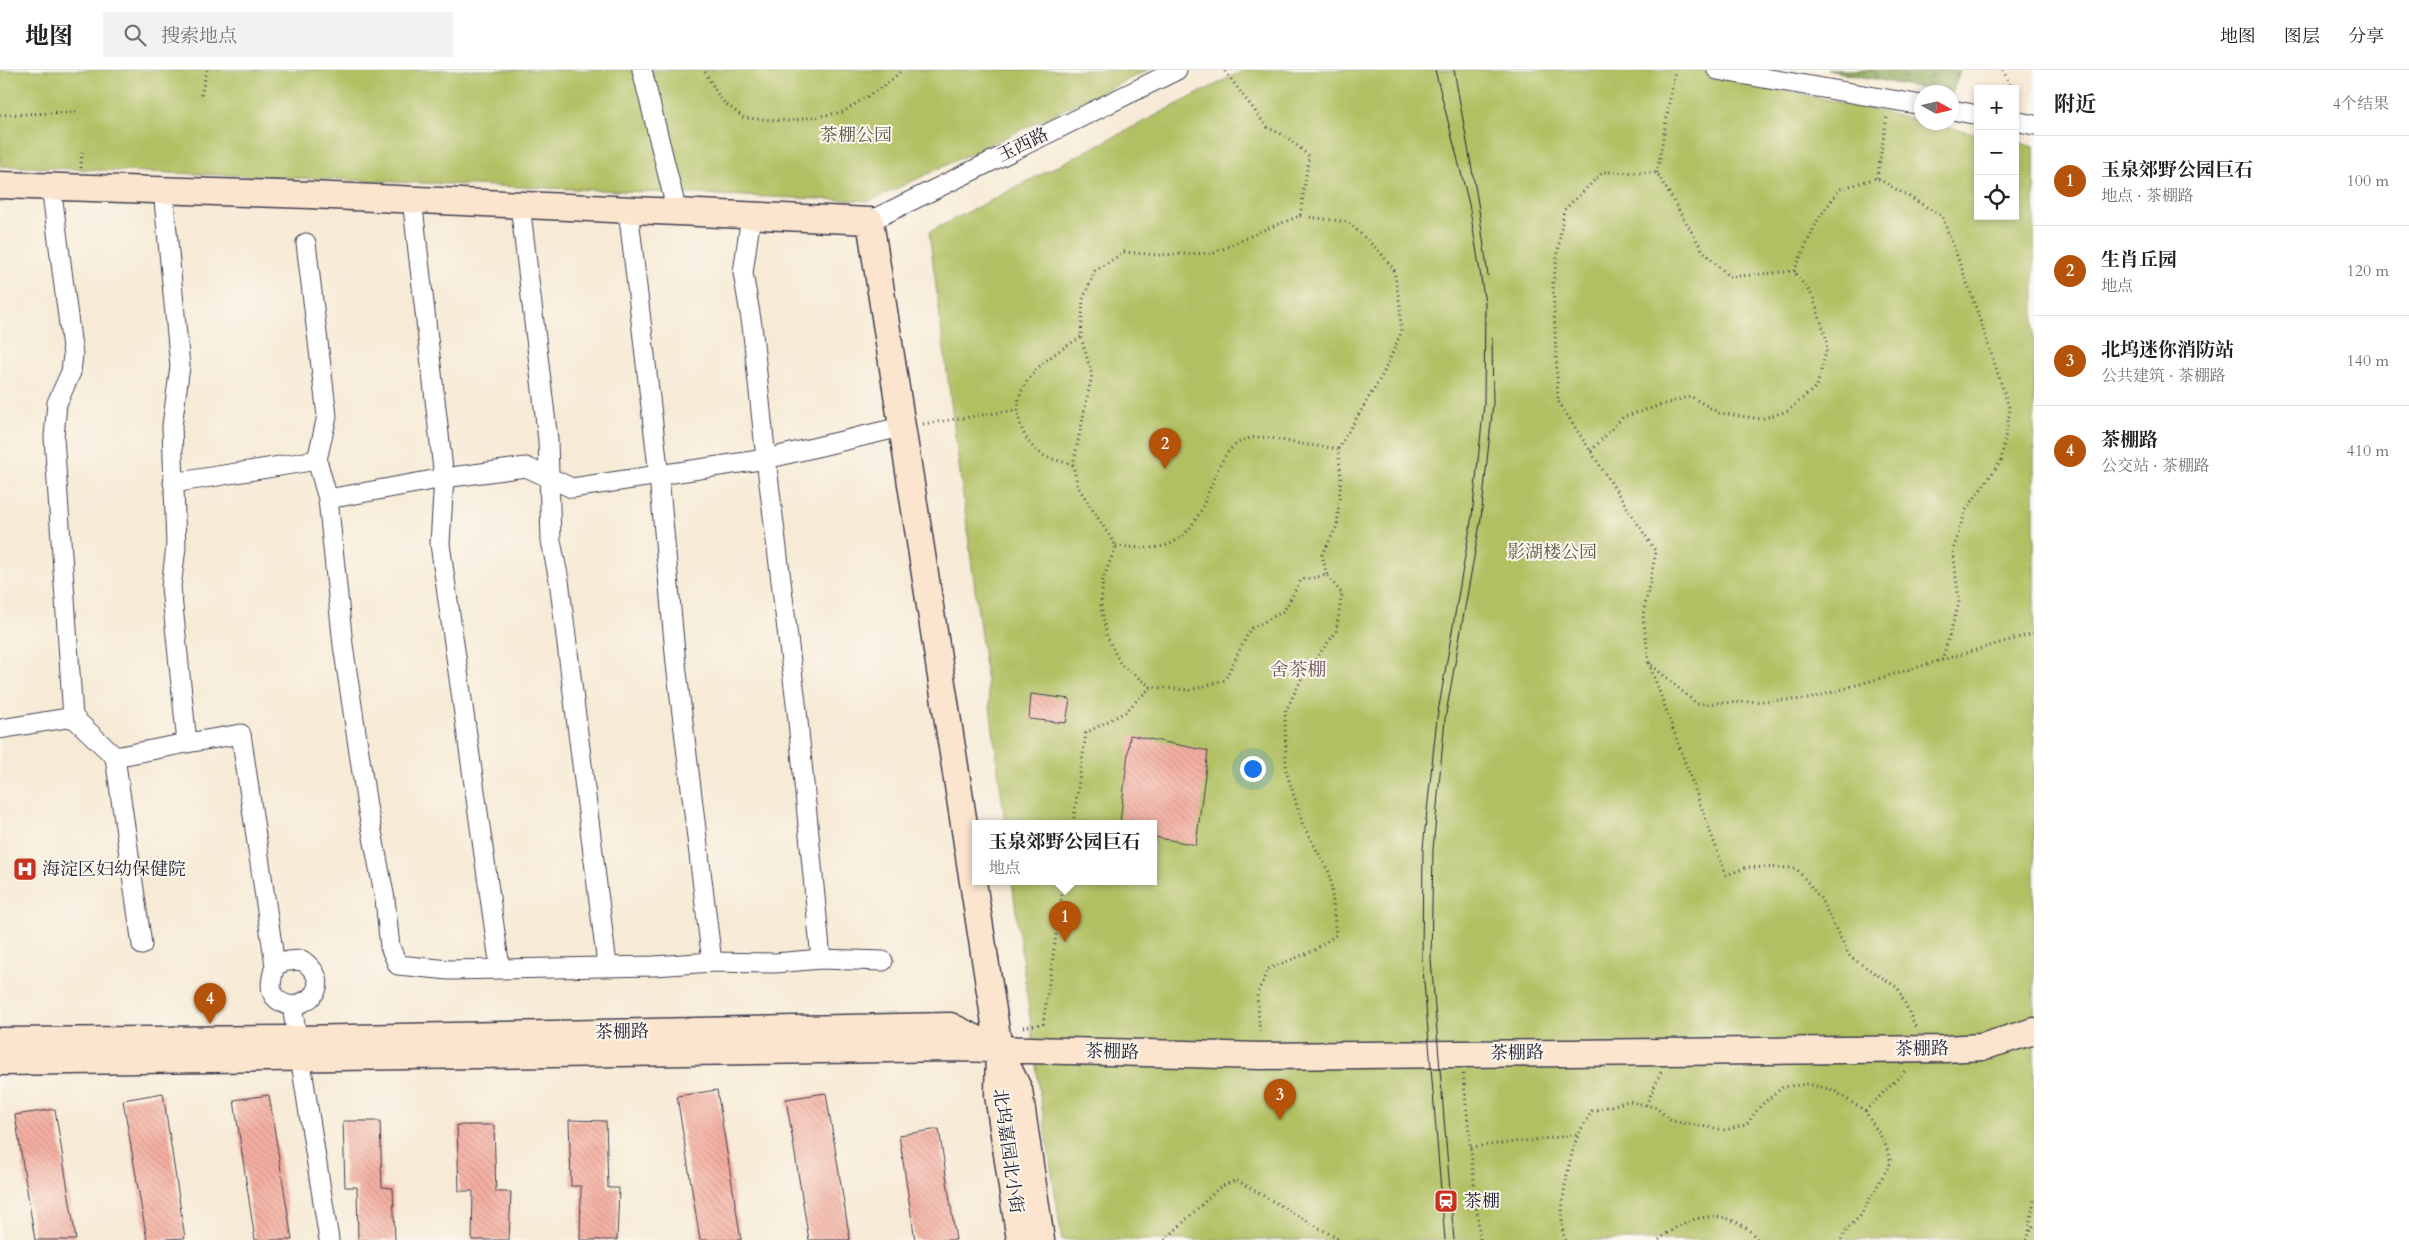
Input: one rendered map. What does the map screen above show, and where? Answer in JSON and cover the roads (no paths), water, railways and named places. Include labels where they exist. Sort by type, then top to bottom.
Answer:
[{"type":"street","points":[[642,70],[677,212]]},
{"type":"street","name":"玉西路","points":[[870,220],[1176,70]]},
{"type":"street","points":[[1717,70],[1914,104]]},
{"type":"street","points":[[1959,111],[1974,114]]},
{"type":"street","points":[[2019,123],[2034,125]]},
{"type":"street","points":[[0,185],[412,199],[870,220],[972,877]]},
{"type":"street","points":[[51,186],[73,356],[71,372],[57,403],[54,437],[73,717],[115,757],[142,944]]},
{"type":"street","points":[[162,190],[180,366],[172,426],[176,547],[171,587],[187,743]]},
{"type":"street","points":[[412,199],[444,478],[440,544],[500,968]]},
{"type":"street","points":[[520,204],[548,440],[551,541],[559,580],[607,965]]},
{"type":"street","points":[[628,209],[659,476],[676,664],[712,962]]},
{"type":"street","points":[[751,215],[743,273],[752,325],[766,459],[797,711],[821,959]]},
{"type":"street","points":[[306,243],[327,416],[318,460],[328,499],[343,645],[390,947],[398,965],[449,970],[607,965],[654,966],[712,962],[775,963],[821,959],[883,960]]},
{"type":"street","points":[[328,499],[444,478],[526,468],[572,488],[766,459],[901,426]]},
{"type":"street","points":[[173,483],[318,460]]},
{"type":"street","points":[[0,729],[73,717]]},
{"type":"street","points":[[115,757],[241,734],[275,966],[270,983],[272,995],[280,1003],[292,1006],[306,1002],[314,996],[319,984],[314,968],[302,960],[288,960],[275,966]]},
{"type":"street","points":[[973,885],[999,1049]]},
{"type":"street","points":[[292,1006],[330,1240]]},
{"type":"street","name":"茶棚路","points":[[0,1062],[300,1048],[950,1026],[999,1049],[1262,1056],[1926,1049],[1982,1047],[2034,1032]]},
{"type":"street","name":"茶棚路","points":[[0,1041],[300,1048]]},
{"type":"street","name":"北坞嘉园北小街","points":[[999,1049],[998,1094],[1020,1240]]},
{"type":"street","name":"北坞嘉园北小街","points":[[999,1049],[1019,1090],[1042,1240]]},
{"type":"tram line","points":[[1435,70],[1469,204],[1485,303],[1484,404],[1472,516],[1437,718],[1423,848],[1422,957],[1445,1240]]},
{"type":"tram line","points":[[1454,70],[1478,203],[1488,276]]},
{"type":"tram line","points":[[1454,1240],[1431,959],[1433,850],[1445,719],[1481,518],[1493,404],[1492,338]]},
{"type":"place","name":"生肖丘园","points":[[1165,469]]},
{"type":"place","name":"海淀区妇幼保健院","points":[[25,869]]},
{"type":"place","name":"玉泉郊野公园巨石","points":[[1065,942]]},
{"type":"place","name":"茶棚路","points":[[210,1024]]},
{"type":"place","name":"北坞迷你消防站","points":[[1280,1120]]},
{"type":"place","name":"茶棚","points":[[1446,1201]]},
{"type":"district","name":"舍茶棚","points":[[1298,670]]},
{"type":"park label","name":"茶棚公园","points":[[856,135]]},
{"type":"park label","name":"影湖楼公园","points":[[1552,552]]}]
